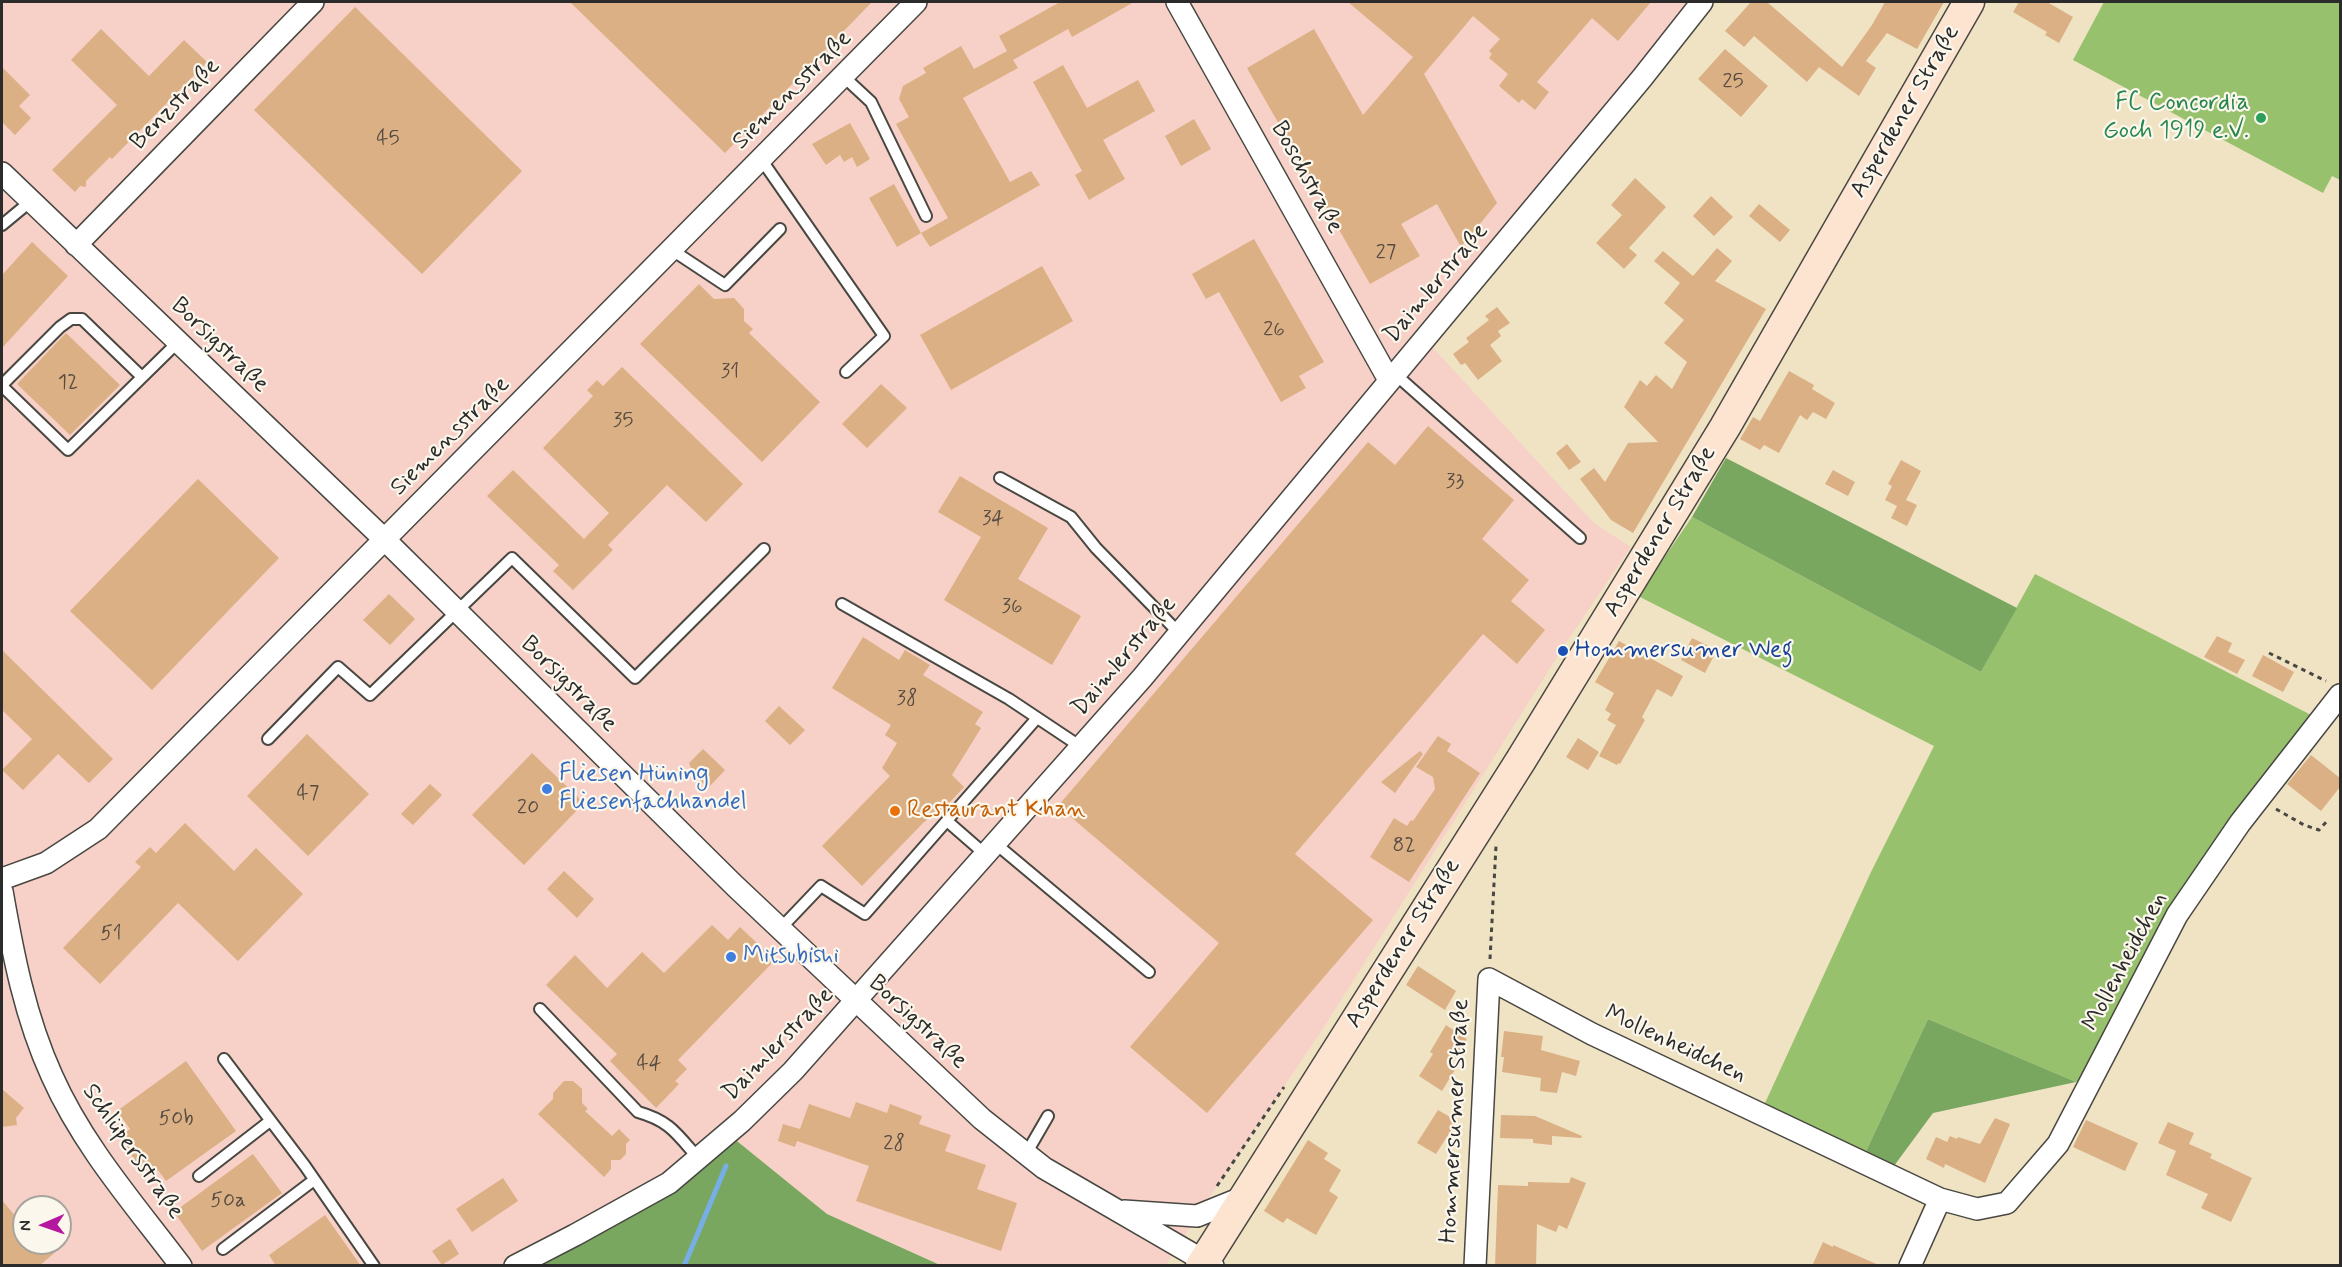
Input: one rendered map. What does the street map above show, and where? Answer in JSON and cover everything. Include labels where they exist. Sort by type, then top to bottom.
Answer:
[{"type":"main road","name":"Asperdener Straße","points":[[1207,1264],[1244,1197],[1521,760],[1725,427],[1970,2]]},
{"type":"street","name":"Benzstraße","points":[[76,245],[313,2]]},
{"type":"street","name":"Siemensstraße","points":[[2,879],[46,863],[98,828],[916,2]]},
{"type":"street","name":"Boschstraße","points":[[1178,2],[1392,377]]},
{"type":"street","name":"Daimlerstraße","points":[[515,1266],[669,1183],[741,1121],[793,1071],[991,850],[1179,633],[1635,87],[1702,2]]},
{"type":"street","name":"Borsigstraße","points":[[2,173],[385,540],[780,929],[982,1119],[1044,1168],[1207,1264]]},
{"type":"street","name":"Mollenheidchen","points":[[1489,979],[1592,1034],[1940,1199],[1977,1209],[2007,1203],[2058,1144],[2177,915],[2335,689]]},
{"type":"street","name":"Schlüpersstraße","points":[[2,891],[20,986],[51,1075],[94,1151],[181,1266]]},
{"type":"street","name":"Hommersumer Straße","points":[[1475,1266],[1489,979]]},
{"type":"street","name":"Borsigstraße","points":[[1117,1211],[1197,1216],[1244,1197]]},
{"type":"street","points":[[1910,1266],[1940,1199]]},
{"type":"lane","points":[[843,76],[871,102],[926,216]]},
{"type":"lane","points":[[761,159],[884,336],[846,372]]},
{"type":"lane","points":[[2,225],[31,201]]},
{"type":"lane","points":[[672,250],[725,285],[780,229]]},
{"type":"lane","points":[[142,376],[82,319],[71,320],[60,327],[2,386],[68,450],[177,342]]},
{"type":"lane","points":[[1392,377],[1580,538]]},
{"type":"lane","points":[[1000,478],[1071,517],[1096,548],[1179,633]]},
{"type":"lane","points":[[268,739],[338,667],[370,695],[512,558],[635,678],[764,549]]},
{"type":"lane","points":[[842,604],[1009,699],[1081,747]]},
{"type":"lane","points":[[780,929],[821,886],[865,914],[1037,718]]},
{"type":"lane","points":[[947,821],[991,850],[1149,972]]},
{"type":"lane","points":[[540,1009],[638,1112],[656,1117],[670,1125],[698,1158]]},
{"type":"lane","points":[[224,1059],[314,1180],[374,1266]]},
{"type":"lane","points":[[1026,1154],[1048,1116]]},
{"type":"lane","points":[[199,1176],[270,1121]]},
{"type":"lane","points":[[223,1249],[314,1180]]},
{"type":"path","points":[[2269,653],[2335,689]]},
{"type":"path","points":[[2262,796],[2268,804],[2304,825],[2319,830],[2328,820]]},
{"type":"path","points":[[1489,979],[1497,845]]},
{"type":"shaded area","points":[[2,2],[1702,2],[1425,339],[1594,523],[1631,547],[1564,646],[1324,1027],[1166,1265],[940,1265],[827,1214],[727,1134],[703,1154],[515,1265],[2,1266]]},
{"type":"green space","name":"FC Concordia Goch 1919 e.V.","points":[[2104,2],[2340,2],[2340,180],[2332,176],[2323,193],[2073,60]]},
{"type":"green space","points":[[1726,458],[2017,608],[1981,672],[1692,517]]},
{"type":"green space","points":[[1692,517],[1981,672],[2035,574],[2321,720],[2240,823],[2093,1077],[2076,1082],[1928,1019],[1861,1162],[1760,1114],[1871,872],[1934,746],[1638,596]]},
{"type":"green space","points":[[1928,1019],[2076,1082],[1933,1113],[1888,1174],[1861,1162]]},
{"type":"green space","points":[[727,1133],[827,1214],[940,1265],[514,1266],[600,1221]]},
{"type":"building","points":[[570,2],[872,2],[725,153]]},
{"type":"building","points":[[1060,2],[1134,2],[1072,37],[1068,29],[1013,60],[1018,68],[963,98],[1010,182],[1031,171],[1040,185],[930,247],[921,233],[948,218],[896,124],[909,117],[899,99],[903,86],[926,73],[923,68],[961,46],[974,69],[1007,51],[999,36]]},
{"type":"building","points":[[1348,2],[1651,2],[1618,41],[1592,18],[1537,82],[1549,92],[1535,110],[1522,99],[1519,103],[1499,86],[1508,74],[1489,58],[1492,54],[1489,51],[1500,39],[1473,16],[1424,74],[1497,203],[1461,247],[1437,204],[1401,224],[1420,256],[1370,284],[1247,68],[1314,29],[1363,115],[1413,57]]},
{"type":"building","points":[[1751,2],[1767,2],[1842,67],[1872,25],[1885,2],[1944,2],[1917,49],[1887,33],[1866,61],[1876,68],[1859,96],[1819,67],[1807,82],[1754,36],[1744,47],[1725,31]]},
{"type":"building","points":[[2019,2],[2047,2],[2073,17],[2059,43],[2045,35],[2047,32],[2013,12]]},
{"type":"building","points":[[355,7],[522,171],[422,274],[254,110]]},
{"type":"building","points":[[101,29],[149,76],[184,40],[207,62],[112,159],[110,157],[86,181],[86,187],[80,186],[75,192],[52,170],[117,105],[71,60]]},
{"type":"building","points":[[1725,49],[1768,86],[1741,117],[1698,79]]},
{"type":"building","points":[[1063,65],[1087,108],[1138,80],[1155,111],[1103,140],[1125,179],[1089,200],[1075,175],[1082,171],[1033,82]]},
{"type":"building","points":[[2,67],[30,95],[19,106],[31,118],[15,135],[2,122]]},
{"type":"building","points":[[1194,119],[1211,149],[1181,166],[1165,136]]},
{"type":"building","points":[[850,123],[870,159],[857,167],[852,157],[844,162],[840,155],[826,165],[812,144]]},
{"type":"building","points":[[1635,178],[1666,207],[1629,248],[1637,255],[1624,269],[1596,243],[1622,215],[1611,205]]},
{"type":"building","points":[[894,184],[921,233],[897,247],[869,198]]},
{"type":"building","points":[[1711,196],[1733,217],[1714,236],[1693,216]]},
{"type":"building","points":[[1759,204],[1790,230],[1780,242],[1749,216]]},
{"type":"building","points":[[1254,239],[1324,362],[1299,376],[1306,388],[1281,402],[1219,292],[1206,299],[1192,274]]},
{"type":"building","points":[[32,242],[68,276],[2,348],[2,275]]},
{"type":"building","points":[[1717,248],[1732,261],[1715,281],[1766,309],[1633,533],[1611,520],[1580,479],[1594,468],[1605,482],[1628,443],[1658,442],[1624,407],[1640,380],[1647,386],[1656,375],[1672,389],[1687,362],[1664,343],[1684,320],[1664,303],[1680,283],[1654,261],[1663,251],[1693,276]]},
{"type":"building","points":[[1042,266],[1073,321],[951,390],[920,335]]},
{"type":"building","points":[[699,284],[714,299],[734,298],[744,309],[744,321],[753,329],[749,333],[820,402],[762,462],[640,344]]},
{"type":"building","points":[[1497,307],[1510,323],[1498,331],[1501,336],[1490,345],[1502,361],[1478,380],[1465,363],[1461,365],[1453,354],[1469,342],[1466,338],[1489,320],[1485,316]]},
{"type":"building","points":[[66,333],[120,385],[70,435],[17,384]]},
{"type":"building","points":[[622,367],[743,484],[706,522],[667,485],[608,545],[613,550],[573,590],[553,571],[559,565],[487,496],[513,470],[584,539],[609,513],[543,448],[593,396],[587,390],[597,380],[603,386]]},
{"type":"building","points":[[1789,371],[1814,385],[1812,389],[1835,403],[1826,419],[1813,412],[1807,420],[1800,415],[1779,453],[1764,445],[1760,450],[1740,439],[1753,417],[1760,421]]},
{"type":"building","points":[[881,384],[907,408],[867,448],[842,424]]},
{"type":"building","points":[[1428,426],[1514,500],[1482,539],[1529,580],[1511,601],[1545,630],[1517,664],[1483,634],[1295,854],[1373,920],[1207,1113],[1130,1047],[1219,943],[1058,806],[1368,442],[1395,465]]},
{"type":"building","points":[[1567,444],[1581,462],[1569,470],[1556,453]]},
{"type":"building","points":[[1901,460],[1921,471],[1906,500],[1917,505],[1907,526],[1891,518],[1897,506],[1885,500],[1892,486],[1888,484]]},
{"type":"building","points":[[1833,470],[1855,482],[1848,496],[1825,484]]},
{"type":"building","points":[[960,476],[1048,528],[1018,579],[1081,616],[1052,665],[944,600],[981,537],[938,512]]},
{"type":"building","points":[[198,479],[279,558],[152,690],[70,611]]},
{"type":"building","points":[[389,594],[415,619],[390,645],[363,620]]},
{"type":"building","points":[[2217,636],[2232,643],[2228,652],[2245,660],[2237,674],[2204,657]]},
{"type":"building","points":[[863,637],[899,660],[905,650],[930,665],[923,675],[983,712],[975,724],[981,728],[952,775],[964,787],[940,813],[938,811],[923,823],[862,886],[822,846],[890,776],[882,768],[897,743],[885,735],[891,725],[832,688]]},
{"type":"building","points":[[1692,638],[1717,650],[1705,673],[1681,660]]},
{"type":"building","points":[[1619,641],[1683,676],[1672,697],[1657,689],[1642,717],[1645,720],[1620,764],[1617,765],[1599,756],[1616,725],[1607,720],[1611,714],[1605,710],[1614,693],[1595,682]]},
{"type":"building","points":[[2,650],[113,759],[89,783],[58,754],[23,790],[2,770],[32,739],[2,710]]},
{"type":"building","points":[[2263,655],[2294,672],[2283,692],[2252,676]]},
{"type":"building","points":[[779,706],[805,730],[790,745],[765,721]]},
{"type":"building","points":[[307,734],[369,794],[308,856],[247,796]]},
{"type":"building","points":[[1438,736],[1451,744],[1447,751],[1480,773],[1409,882],[1370,857],[1394,818],[1407,826],[1435,789],[1433,777],[1416,767]]},
{"type":"building","points":[[1578,738],[1599,752],[1588,770],[1566,757]]},
{"type":"building","points":[[703,749],[725,770],[708,788],[694,776],[689,763]]},
{"type":"building","points":[[1420,751],[1423,754],[1395,793],[1381,782]]},
{"type":"building","points":[[532,753],[584,803],[524,865],[472,815]]},
{"type":"building","points":[[2311,755],[2340,778],[2340,787],[2321,811],[2287,784]]},
{"type":"building","points":[[430,784],[442,795],[413,825],[401,814]]},
{"type":"building","points":[[185,823],[234,871],[256,848],[303,894],[238,961],[178,903],[100,984],[63,948],[141,867],[135,862],[150,847],[156,853]]},
{"type":"building","points":[[564,871],[594,899],[577,918],[547,889]]},
{"type":"building","points":[[712,925],[728,940],[740,927],[775,960],[678,1060],[687,1069],[675,1081],[679,1084],[656,1108],[610,1061],[617,1054],[546,985],[575,955],[607,988],[642,952],[664,973]]},
{"type":"building","points":[[1418,966],[1456,991],[1445,1010],[1406,985]]},
{"type":"building","points":[[1446,1025],[1467,1039],[1451,1065],[1456,1068],[1442,1091],[1419,1076],[1433,1054],[1430,1052]]},
{"type":"building","points":[[1504,1031],[1543,1036],[1541,1050],[1580,1061],[1576,1076],[1562,1072],[1557,1093],[1540,1091],[1541,1078],[1502,1072]]},
{"type":"building","points":[[186,1061],[236,1131],[166,1181],[158,1170],[147,1178],[119,1137],[130,1129],[117,1111]]},
{"type":"building","points":[[564,1081],[573,1081],[582,1089],[582,1103],[588,1109],[585,1111],[612,1136],[619,1129],[630,1140],[626,1144],[626,1154],[620,1160],[611,1160],[611,1169],[604,1177],[538,1114],[553,1099],[553,1093]]},
{"type":"building","points":[[2,1089],[24,1108],[16,1118],[17,1125],[2,1127]]},
{"type":"building","points":[[856,1102],[887,1113],[890,1104],[922,1116],[919,1124],[951,1135],[945,1151],[986,1165],[977,1189],[1017,1203],[1001,1251],[856,1201],[869,1166],[797,1141],[795,1147],[778,1141],[783,1124],[800,1129],[809,1104],[850,1118]]},
{"type":"building","points":[[1438,1110],[1457,1121],[1436,1154],[1417,1143]]},
{"type":"building","points":[[1501,1115],[1535,1116],[1582,1136],[1581,1138],[1552,1136],[1552,1145],[1533,1143],[1533,1139],[1500,1138]]},
{"type":"building","points":[[1995,1118],[2010,1124],[1985,1183],[1945,1164],[1944,1168],[1926,1159],[1936,1137],[1947,1142],[1950,1136],[1957,1139],[1958,1137],[1980,1144]]},
{"type":"building","points":[[2086,1120],[2138,1143],[2125,1171],[2073,1147]]},
{"type":"building","points":[[2168,1122],[2194,1133],[2189,1144],[2212,1154],[2210,1158],[2252,1178],[2231,1222],[2201,1208],[2208,1194],[2166,1175],[2176,1151],[2158,1143]]},
{"type":"building","points":[[1308,1140],[1328,1153],[1324,1159],[1341,1170],[1329,1191],[1338,1197],[1316,1235],[1287,1218],[1283,1223],[1264,1211]]},
{"type":"building","points":[[253,1154],[282,1193],[202,1251],[174,1212]]},
{"type":"building","points":[[1571,1177],[1586,1183],[1567,1229],[1559,1225],[1556,1232],[1537,1224],[1536,1266],[1495,1266],[1498,1185],[1528,1186],[1528,1182],[1569,1183]]},
{"type":"building","points":[[503,1178],[518,1201],[472,1232],[456,1209]]},
{"type":"building","points":[[2,1200],[12,1212],[12,1255],[52,1255],[39,1266],[2,1266]]},
{"type":"building","points":[[325,1215],[361,1266],[276,1266],[269,1255]]},
{"type":"building","points":[[450,1239],[459,1254],[442,1265],[432,1251]]},
{"type":"building","points":[[1823,1242],[1833,1247],[1833,1245],[1881,1266],[1812,1266]]},
{"type":"waterway","points":[[684,1266],[726,1166]]},
{"type":"place","name":"FC Concordia Goch 1919 e.V.","points":[[2261,118]]},
{"type":"place","name":"Hommersumer Weg","points":[[1563,651]]},
{"type":"place","name":"Fliesen Hüning Fliesenfachhandel","points":[[547,789]]},
{"type":"place","name":"Restaurant Khan","points":[[895,811]]},
{"type":"place","name":"Mitsubishi","points":[[731,957]]}]
